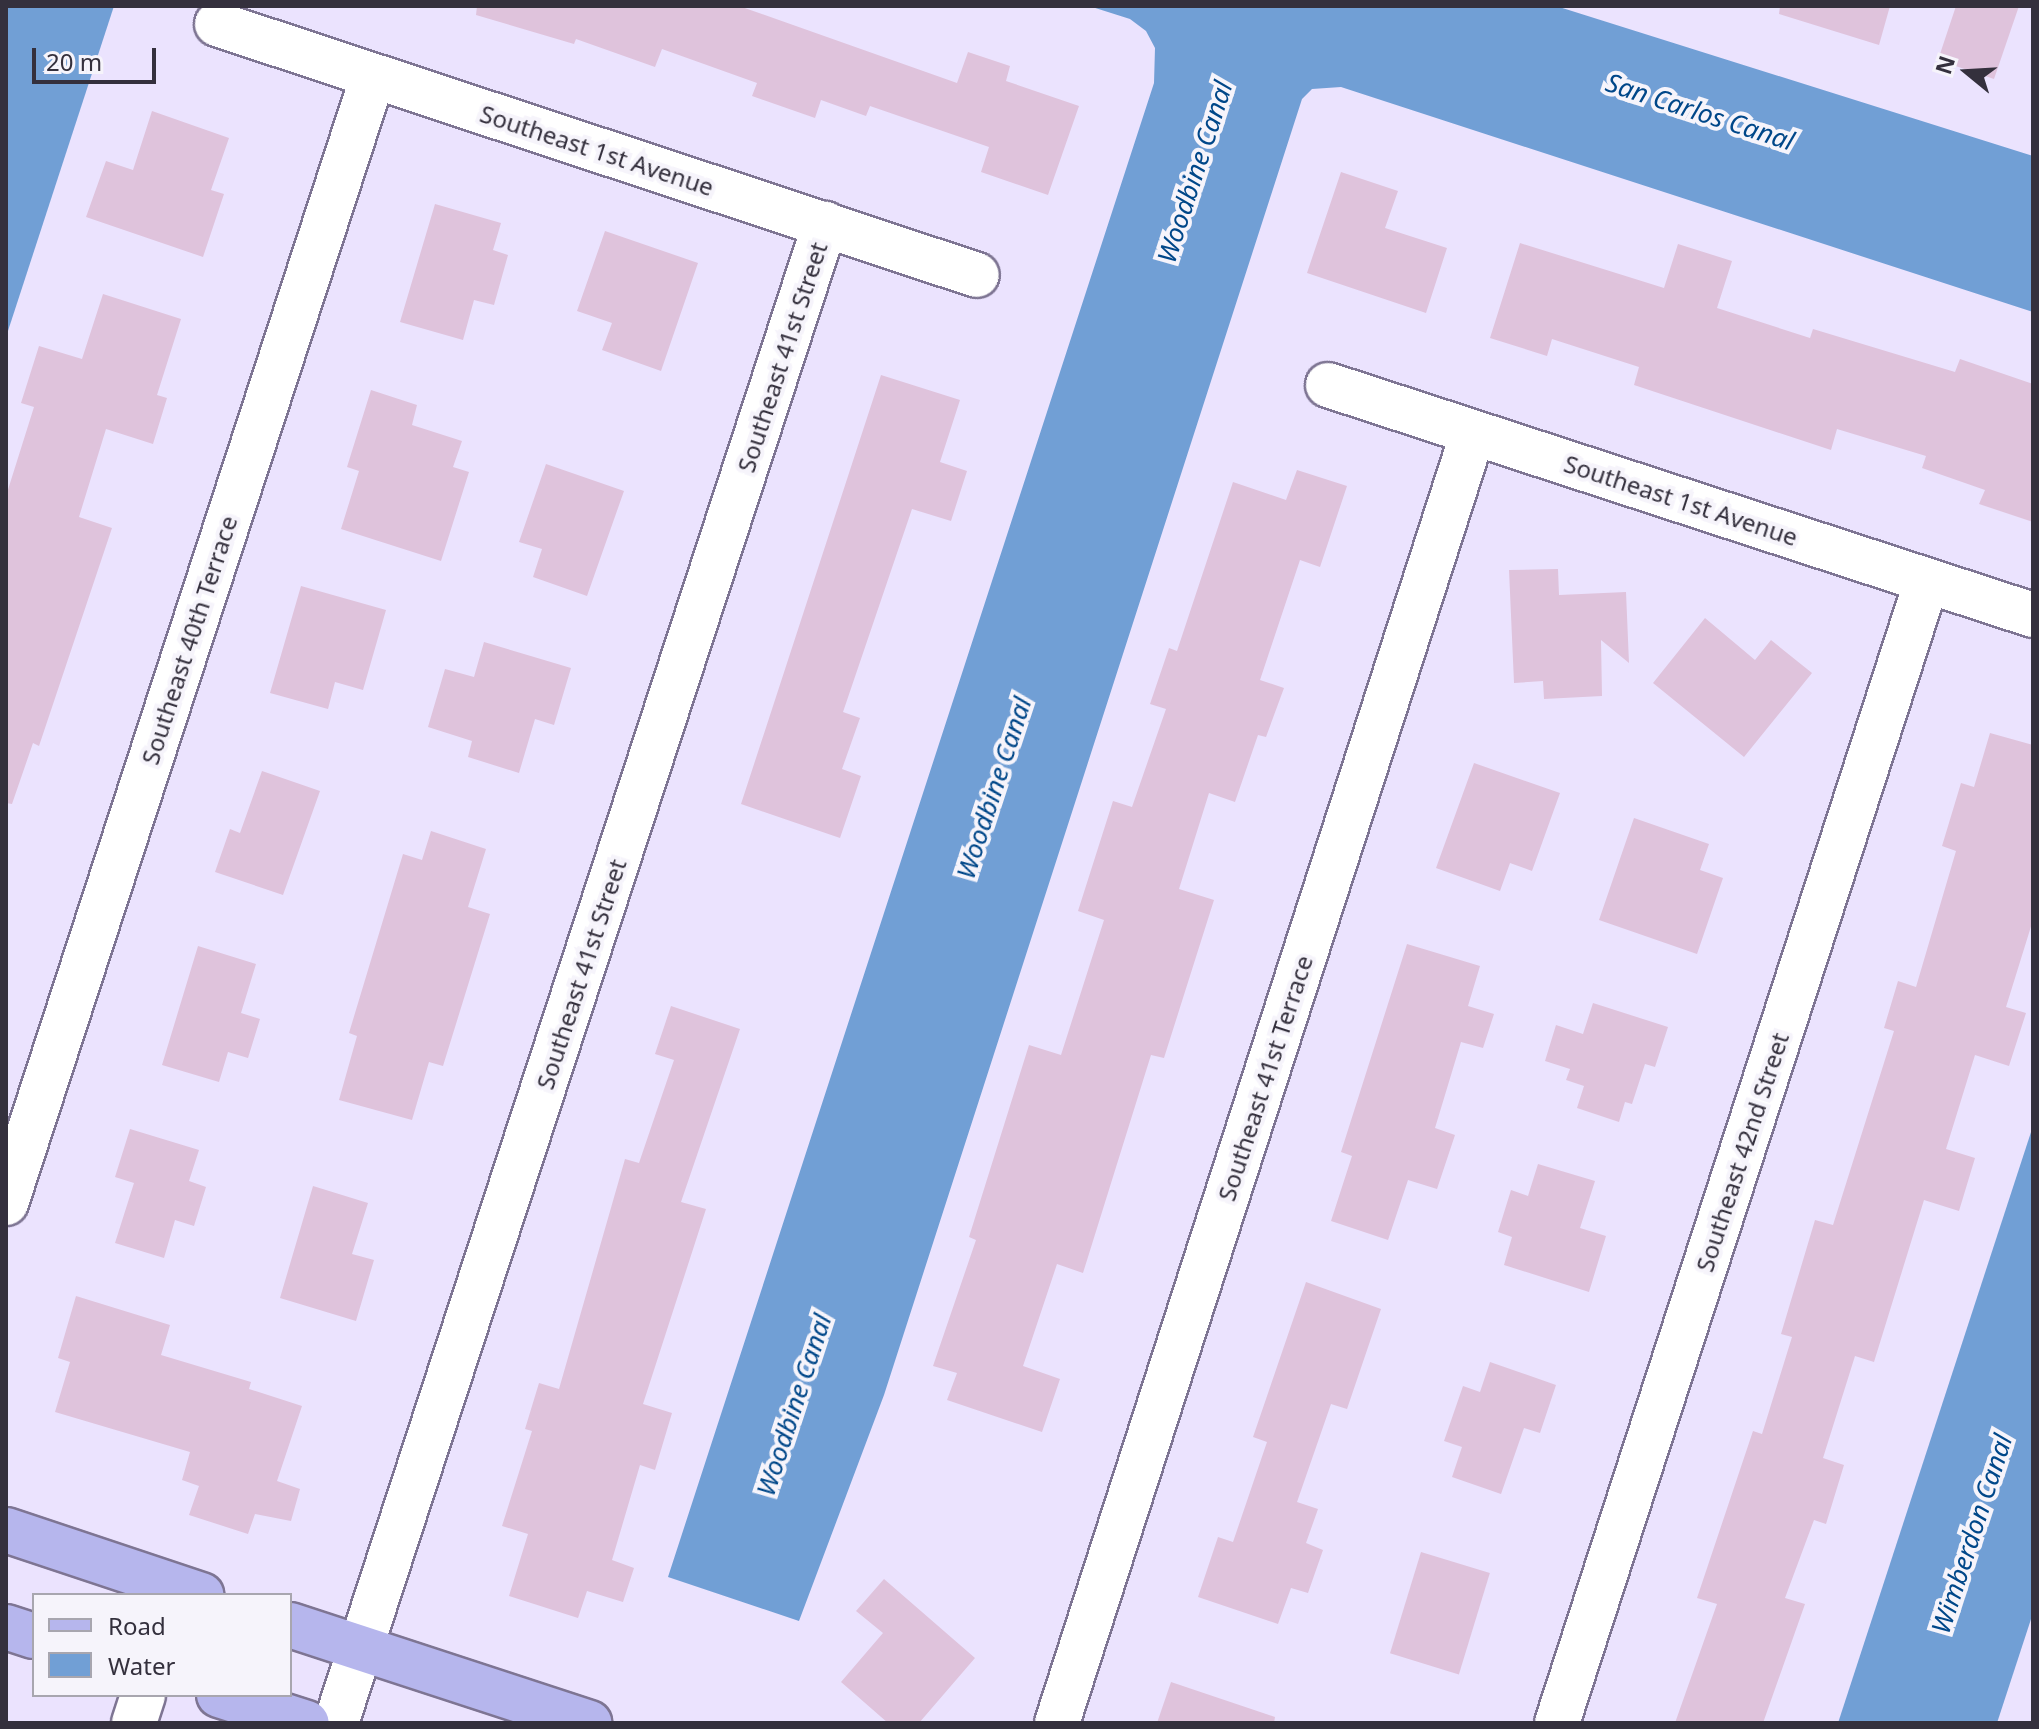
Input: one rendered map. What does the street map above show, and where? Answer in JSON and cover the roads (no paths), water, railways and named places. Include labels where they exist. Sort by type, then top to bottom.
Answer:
[{"type":"main road","points":[[6,1530],[184,1592]]},
{"type":"main road","points":[[292,1626],[589,1723]]},
{"type":"main road","points":[[6,1627],[32,1635]]},
{"type":"main road","points":[[225,1697],[307,1723]]},
{"type":"street","name":"Southeast 1st Avenue","points":[[217,24],[977,275]]},
{"type":"street","name":"Southeast 40th Terrace","points":[[6,1203],[373,76]]},
{"type":"street","name":"Southeast 41st Street","points":[[336,1723],[825,224]]},
{"type":"street","name":"Southeast 1st Avenue","points":[[1328,385],[2033,615]]},
{"type":"street","name":"Southeast 41st Terrace","points":[[1057,1723],[1473,433]]},
{"type":"street","name":"Southeast 42nd Street","points":[[1557,1723],[1927,580]]},
{"type":"street","points":[[134,1723],[142,1697]]},
{"type":"water","points":[[6,6],[114,6],[6,337]]},
{"type":"water","points":[[1089,6],[1556,6],[2033,156],[2033,312],[1341,87],[1312,89],[1302,99],[884,1395],[799,1621],[668,1577],[1154,83],[1155,48],[1146,31],[1130,19]]},
{"type":"water","name":"Wimberdon Canal","points":[[2033,1126],[2033,1613],[1997,1723],[1838,1723]]},
{"type":"water label","name":"San Carlos Canal","points":[[1700,112]]},
{"type":"water label","name":"Woodbine Canal","points":[[1195,172]]},
{"type":"water label","name":"Woodbine Canal","points":[[994,788]]},
{"type":"water label","name":"Woodbine Canal","points":[[794,1405]]}]
